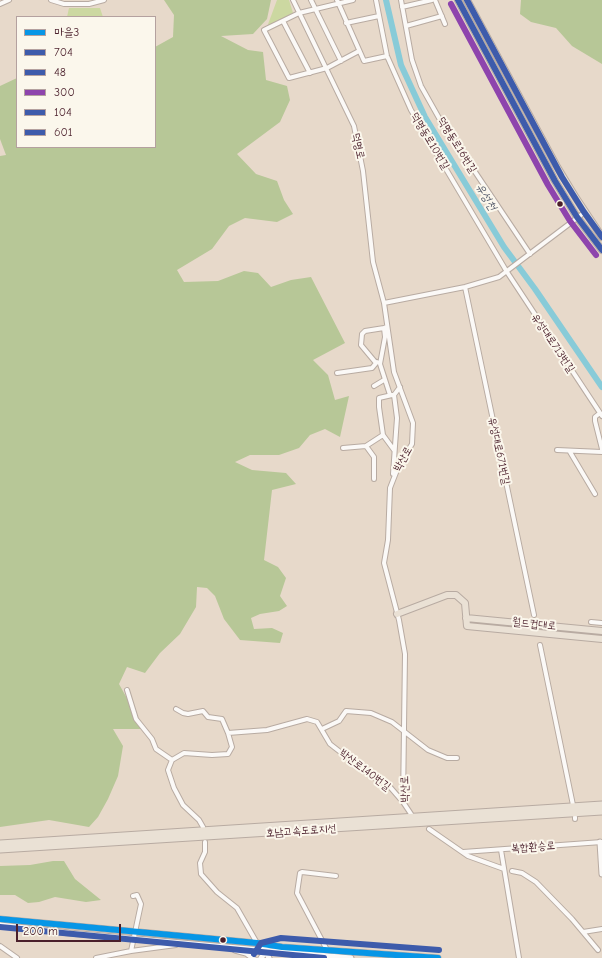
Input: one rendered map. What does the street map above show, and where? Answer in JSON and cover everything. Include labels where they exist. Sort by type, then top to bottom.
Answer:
[{"type":"highway","name":"호남고속도로지선","points":[[0,844],[602,805]]},
{"type":"highway","name":"호남고속도로지선","points":[[0,849],[602,811]]},
{"type":"main road","points":[[458,0],[555,181],[578,217],[602,250]]},
{"type":"main road","points":[[467,0],[535,128],[585,212],[602,237]]},
{"type":"main road","points":[[397,614],[451,594],[462,599],[466,606],[466,618]]},
{"type":"main road","name":"월드컵대로","points":[[602,631],[466,618],[467,626],[602,639]]},
{"type":"street","points":[[0,4],[9,0]]},
{"type":"street","points":[[51,0],[64,4],[90,4],[104,0]]},
{"type":"street","name":"덕명로","points":[[293,0],[327,68],[355,132],[367,195],[372,262],[384,303]]},
{"type":"street","points":[[311,0],[341,61]]},
{"type":"street","points":[[353,0],[337,2],[299,13],[264,30],[289,78],[327,68],[359,51]]},
{"type":"street","name":"덕명동로10번길","points":[[376,0],[387,56],[411,110],[508,272]]},
{"type":"street","name":"덕명동로16번길","points":[[401,0],[416,71],[439,118],[530,254]]},
{"type":"street","points":[[402,7],[432,0]]},
{"type":"street","points":[[435,0],[446,24]]},
{"type":"street","points":[[337,2],[364,61],[387,56]]},
{"type":"street","points":[[346,22],[379,16]]},
{"type":"street","points":[[406,26],[442,16]]},
{"type":"street","points":[[283,20],[310,73]]},
{"type":"street","points":[[384,303],[465,287],[492,280],[508,272],[585,212]]},
{"type":"street","name":"유성대로713번길","points":[[508,272],[601,414],[596,417],[595,422],[602,449]]},
{"type":"street","name":"유성대로671번길","points":[[465,287],[534,615]]},
{"type":"street","name":"박산로","points":[[384,303],[386,328],[394,372],[410,411],[413,433],[412,444],[393,477],[390,488],[388,540],[384,563],[405,654],[403,802],[411,814]]},
{"type":"street","points":[[376,363],[361,345],[362,334],[365,331],[386,328],[381,360],[384,380],[392,395],[397,418],[393,477]]},
{"type":"street","points":[[337,373],[372,368],[381,360]]},
{"type":"street","points":[[374,386],[384,380]]},
{"type":"street","points":[[394,450],[383,435],[379,398],[392,395],[400,387]]},
{"type":"street","points":[[343,448],[366,446],[383,435]]},
{"type":"street","points":[[366,446],[374,457],[374,479]]},
{"type":"street","points":[[557,450],[570,452],[602,452]]},
{"type":"street","points":[[570,452],[595,494]]},
{"type":"street","points":[[591,622],[602,623]]},
{"type":"street","points":[[540,646],[573,804]]},
{"type":"street","points":[[127,690],[136,719],[152,738],[156,749],[172,760]]},
{"type":"street","points":[[176,709],[182,713],[188,714],[203,711],[208,717],[222,719],[232,747],[228,754],[212,756],[184,753],[172,760],[168,770],[174,788],[183,805],[199,820],[204,827]]},
{"type":"street","points":[[322,729],[339,721],[346,711],[381,716],[428,750],[447,758],[456,758]]},
{"type":"street","name":"박산로140번길","points":[[228,733],[267,730],[307,719],[317,722],[330,744],[370,775],[390,787],[403,802]]},
{"type":"street","points":[[429,829],[468,856],[504,869]]},
{"type":"street","points":[[205,842],[205,852],[200,864],[201,874],[217,892],[237,908],[257,943],[261,945],[267,955]]},
{"type":"street","points":[[601,842],[602,874]]},
{"type":"street","name":"복합환승로","points":[[463,852],[601,842]]},
{"type":"street","points":[[501,850],[519,958]]},
{"type":"street","points":[[512,870],[522,873],[536,882],[598,950]]},
{"type":"street","points":[[327,950],[297,893],[300,873],[302,872],[336,876]]},
{"type":"street","points":[[131,951],[132,939],[140,904],[137,895],[133,896]]},
{"type":"street","points":[[0,919],[327,950],[369,956],[438,958]]},
{"type":"street","points":[[0,925],[132,939],[221,946],[267,955],[286,953],[351,958]]},
{"type":"street","points":[[583,932],[602,929]]},
{"type":"street","points":[[96,958],[131,951],[176,945],[179,943]]},
{"type":"street","points":[[0,946],[17,958]]},
{"type":"street","points":[[221,946],[240,951],[253,958]]},
{"type":"street","points":[[260,958],[281,946]]},
{"type":"street","points":[[278,958],[286,953]]},
{"type":"green space","points":[[164,0],[271,0],[267,19],[253,34],[221,36],[248,50],[263,52],[266,80],[287,86],[290,100],[280,122],[237,154],[256,174],[277,181],[284,200],[293,214],[277,222],[245,218],[229,226],[212,249],[177,270],[184,282],[218,281],[244,271],[258,273],[271,287],[291,280],[311,277],[345,343],[313,360],[328,375],[335,400],[349,396],[340,437],[325,429],[310,435],[299,448],[279,455],[250,455],[235,462],[252,470],[286,473],[296,484],[272,490],[264,560],[278,567],[286,578],[280,596],[287,606],[279,611],[260,614],[251,618],[254,629],[272,628],[283,633],[280,643],[240,640],[224,619],[215,596],[207,588],[197,587],[196,607],[180,634],[160,653],[145,673],[127,667],[119,684],[144,729],[113,729],[123,746],[118,776],[98,817],[89,827],[49,820],[0,827],[0,156],[6,155],[0,139],[0,86],[16,78],[16,148],[156,148],[156,46],[173,37],[174,15]]},
{"type":"green space","points":[[277,0],[289,0],[293,13],[267,27]]},
{"type":"green space","points":[[521,0],[602,0],[602,64],[572,46],[556,28],[531,22],[520,14]]},
{"type":"green space","points":[[69,8],[100,8],[103,16],[67,16]]},
{"type":"green space","points":[[53,861],[64,861],[75,879],[101,900],[86,902],[55,897],[39,902],[28,903],[15,895],[0,895],[0,866],[30,865]]},
{"type":"waterway","name":"유성천","points":[[386,0],[401,65],[425,117],[504,247],[535,289],[602,387]]},
{"type":"transit line","name":"48","points":[[458,0],[555,181],[577,217],[602,250]]},
{"type":"transit line","name":"104","points":[[467,0],[562,177],[602,237]]},
{"type":"transit line","name":"300","points":[[451,4],[548,185],[570,221],[596,255]]},
{"type":"transit line","name":"마을3","points":[[0,919],[257,943],[282,947],[438,958]]},
{"type":"transit line","name":"704","points":[[0,927],[324,958]]},
{"type":"transit line","name":"601","points":[[254,954],[261,943],[281,938],[439,950]]}]
